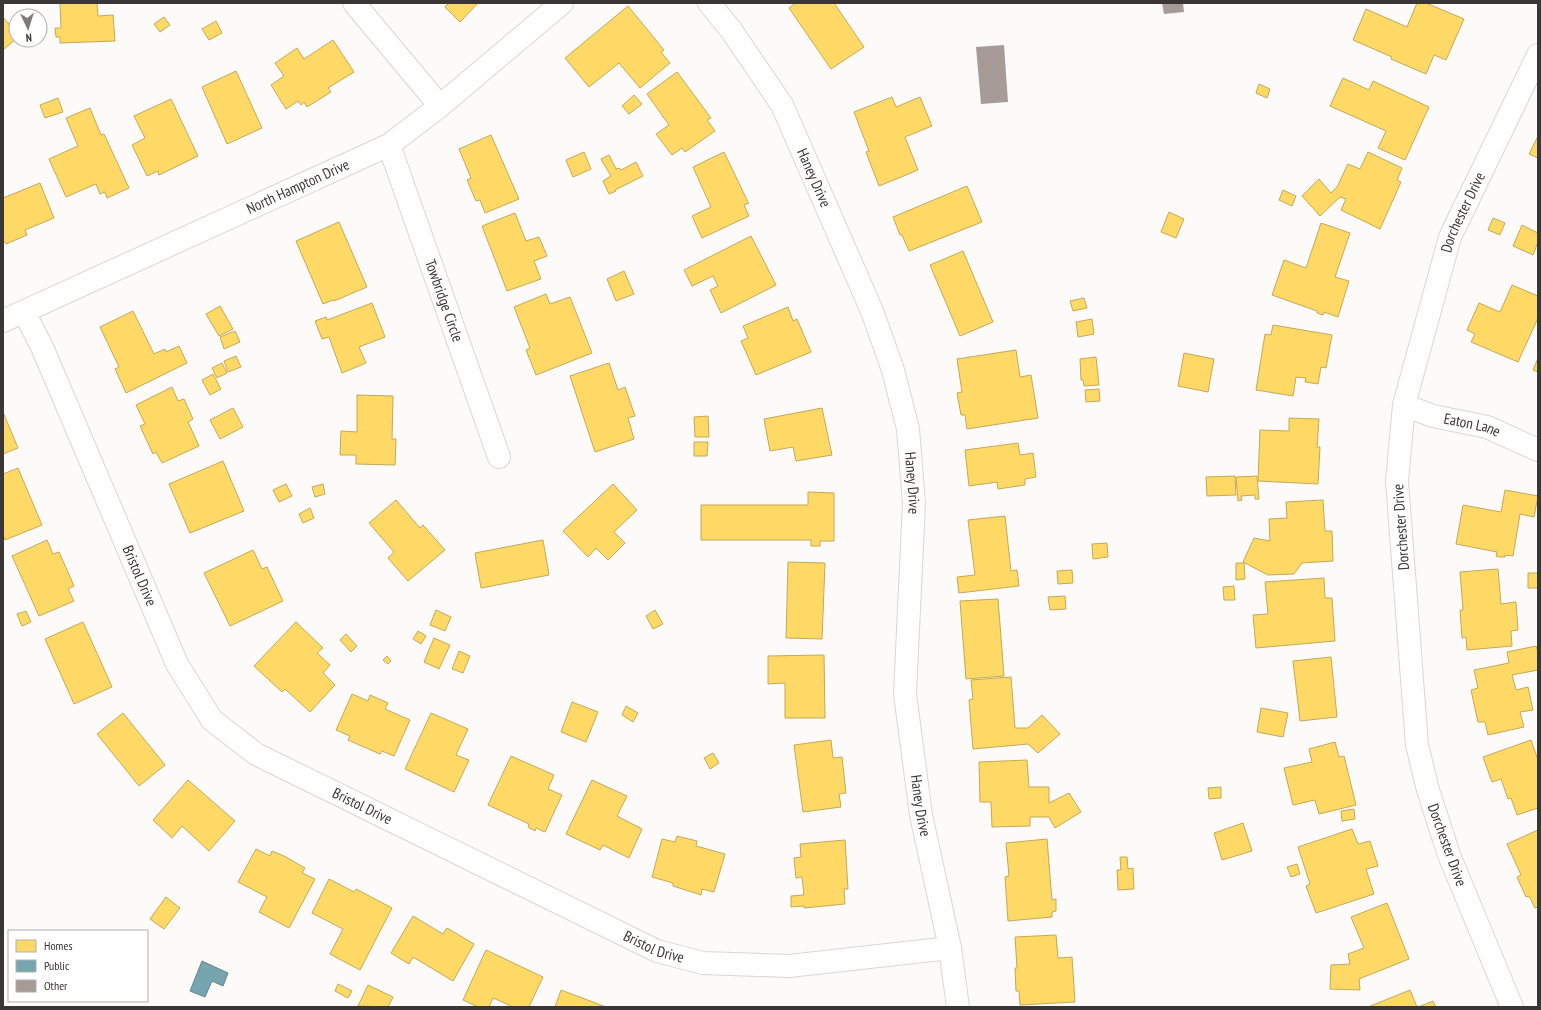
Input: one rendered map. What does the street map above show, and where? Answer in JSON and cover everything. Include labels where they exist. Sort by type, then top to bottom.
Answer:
[{"type":"street","points":[[354,3],[440,106]]},
{"type":"street","name":"North Hampton Drive","points":[[3,321],[389,145],[440,106],[562,3]]},
{"type":"street","name":"Haney Drive","points":[[709,3],[731,30],[782,105],[872,311],[895,377],[908,429],[914,503],[904,694],[921,815],[950,948],[958,1007]]},
{"type":"street","name":"Dorchester Drive","points":[[1512,1007],[1449,855],[1428,790],[1417,745],[1397,481],[1404,405],[1450,237],[1538,55]]},
{"type":"street","name":"Towbridge Circle","points":[[389,145],[499,457]]},
{"type":"street","name":"Bristol Drive","points":[[24,312],[42,347],[177,664],[212,720],[256,754],[657,951],[704,963],[789,966],[950,948]]},
{"type":"street","name":"Eaton Lane","points":[[1404,405],[1433,416],[1487,427],[1538,450]]},
{"type":"building: Homes","points":[[60,3],[97,3],[98,16],[113,15],[115,41],[60,43],[60,37],[56,37],[55,28],[61,28]]},
{"type":"building: Homes","points":[[449,3],[478,3],[460,22],[445,7]]},
{"type":"building: Homes","points":[[796,3],[834,3],[864,47],[831,69],[789,8]]},
{"type":"building: Homes","points":[[1417,3],[1426,3],[1464,19],[1446,60],[1434,55],[1426,74],[1353,40],[1366,9],[1407,27]]},
{"type":"building: Homes","points":[[628,6],[664,50],[661,52],[670,63],[640,88],[619,63],[589,87],[565,58]]},
{"type":"building: Homes","points":[[3,17],[8,23],[8,46],[3,50]]},
{"type":"building: Homes","points":[[164,17],[170,25],[160,32],[154,24]]},
{"type":"building: Homes","points":[[216,21],[222,33],[209,40],[202,29]]},
{"type":"building: Homes","points":[[333,40],[354,72],[328,88],[331,92],[307,107],[304,102],[301,105],[298,101],[286,109],[271,85],[284,76],[275,63],[297,48],[304,59]]},
{"type":"building: Homes","points":[[236,71],[262,128],[227,144],[202,87]]},
{"type":"building: Homes","points":[[677,72],[711,118],[707,120],[715,131],[685,152],[682,148],[672,155],[656,134],[669,125],[647,94]]},
{"type":"building: Homes","points":[[1343,78],[1369,90],[1373,81],[1429,107],[1405,160],[1378,148],[1386,131],[1330,106]]},
{"type":"building: Homes","points":[[1259,84],[1270,89],[1267,98],[1256,93]]},
{"type":"building: Homes","points":[[634,95],[642,104],[629,114],[622,106]]},
{"type":"building: Homes","points":[[892,97],[896,107],[920,97],[932,126],[905,137],[918,170],[879,186],[866,152],[869,151],[854,112]]},
{"type":"building: Homes","points":[[58,98],[63,112],[45,118],[40,105]]},
{"type":"building: Homes","points":[[171,99],[198,156],[159,175],[158,171],[147,176],[132,145],[145,138],[134,116]]},
{"type":"building: Homes","points":[[90,108],[101,135],[104,134],[129,188],[107,198],[105,192],[100,194],[96,184],[66,197],[49,159],[78,146],[66,118]]},
{"type":"building: Homes","points":[[491,135],[519,199],[485,213],[480,200],[476,201],[467,180],[471,178],[459,149]]},
{"type":"building: Homes","points":[[1538,136],[1538,158],[1529,154]]},
{"type":"building: Homes","points":[[584,152],[591,169],[573,177],[566,160]]},
{"type":"building: Homes","points":[[724,152],[749,203],[744,205],[749,216],[702,238],[692,216],[711,207],[693,167]]},
{"type":"building: Homes","points":[[1368,152],[1402,168],[1397,180],[1401,182],[1380,229],[1341,210],[1346,199],[1340,197],[1320,216],[1302,196],[1319,179],[1331,193],[1337,187],[1348,164],[1360,169]]},
{"type":"building: Homes","points":[[609,155],[616,169],[619,168],[621,170],[636,162],[643,176],[609,194],[603,181],[611,176],[601,159]]},
{"type":"building: Homes","points":[[40,183],[54,218],[25,230],[27,235],[6,244],[3,241],[3,198]]},
{"type":"building: Homes","points":[[967,186],[982,222],[909,251],[902,235],[900,235],[893,217]]},
{"type":"building: Homes","points":[[1283,190],[1296,196],[1292,206],[1279,200]]},
{"type":"building: Homes","points":[[1169,212],[1184,219],[1176,238],[1161,232]]},
{"type":"building: Homes","points":[[515,213],[526,241],[539,237],[547,256],[534,261],[541,279],[507,291],[482,226]]},
{"type":"building: Homes","points":[[1493,218],[1505,223],[1500,235],[1488,230]]},
{"type":"building: Homes","points":[[339,222],[367,287],[323,304],[296,241]]},
{"type":"building: Homes","points":[[1321,223],[1350,233],[1335,277],[1349,281],[1338,317],[1324,312],[1323,315],[1317,313],[1317,311],[1272,295],[1284,260],[1306,268]]},
{"type":"building: Homes","points":[[1522,225],[1538,233],[1538,242],[1533,255],[1513,246]]},
{"type":"building: Homes","points":[[751,236],[776,285],[721,313],[710,290],[718,286],[713,276],[692,286],[684,270]]},
{"type":"building: Homes","points":[[963,251],[993,322],[960,336],[930,265]]},
{"type":"building: Homes","points":[[624,271],[634,294],[616,301],[607,279]]},
{"type":"building: Homes","points":[[1512,285],[1538,296],[1538,318],[1518,362],[1471,342],[1475,334],[1467,330],[1479,303],[1500,312]]},
{"type":"building: Homes","points":[[546,294],[550,304],[570,297],[592,353],[536,375],[526,350],[530,348],[514,307]]},
{"type":"building: Homes","points":[[1084,298],[1087,308],[1073,311],[1070,301]]},
{"type":"building: Homes","points":[[372,303],[385,337],[359,347],[366,363],[342,373],[329,337],[322,339],[315,321],[326,317],[327,320]]},
{"type":"building: Homes","points":[[220,306],[233,329],[219,336],[206,314]]},
{"type":"building: Homes","points":[[788,307],[793,321],[797,319],[811,352],[756,375],[741,341],[748,338],[743,326]]},
{"type":"building: Homes","points":[[133,311],[154,354],[165,349],[166,352],[179,346],[187,363],[126,393],[115,369],[119,367],[100,327]]},
{"type":"building: Homes","points":[[1092,319],[1094,334],[1078,337],[1076,322]]},
{"type":"building: Homes","points":[[1273,325],[1332,335],[1326,368],[1321,367],[1318,384],[1305,382],[1306,378],[1296,377],[1293,396],[1256,390],[1265,334],[1271,335]]},
{"type":"building: Homes","points":[[235,331],[240,342],[224,349],[220,337]]},
{"type":"building: Homes","points":[[1016,350],[1020,377],[1031,375],[1038,418],[967,429],[965,415],[961,415],[957,393],[962,392],[957,359]]},
{"type":"building: Homes","points":[[1184,353],[1214,359],[1208,392],[1178,386]]},
{"type":"building: Homes","points":[[236,356],[241,367],[228,372],[224,361]]},
{"type":"building: Homes","points":[[1096,357],[1099,385],[1084,386],[1083,380],[1081,380],[1080,359]]},
{"type":"building: Homes","points":[[1538,358],[1538,372],[1533,370]]},
{"type":"building: Homes","points":[[222,363],[227,373],[217,378],[212,368]]},
{"type":"building: Homes","points":[[609,363],[618,390],[625,387],[635,416],[628,418],[634,439],[595,452],[570,376]]},
{"type":"building: Homes","points":[[213,374],[221,389],[210,395],[202,380]]},
{"type":"building: Homes","points":[[172,387],[178,401],[184,399],[193,419],[188,422],[199,446],[162,463],[156,452],[153,454],[140,426],[145,424],[136,405]]},
{"type":"building: Homes","points":[[1099,389],[1100,401],[1086,402],[1085,390]]},
{"type":"building: Homes","points":[[357,395],[393,396],[392,439],[396,439],[395,465],[356,464],[356,455],[340,455],[341,431],[357,432]]},
{"type":"building: Homes","points":[[233,408],[243,427],[220,439],[210,420]]},
{"type":"building: Homes","points":[[822,408],[832,455],[796,461],[793,447],[770,451],[764,419]]},
{"type":"building: Homes","points":[[3,412],[18,448],[3,454]]},
{"type":"building: Homes","points":[[708,416],[709,437],[695,437],[694,417]]},
{"type":"building: Homes","points":[[1289,418],[1319,419],[1317,447],[1320,447],[1318,484],[1258,481],[1260,430],[1289,431]]},
{"type":"building: Homes","points":[[694,442],[708,442],[707,456],[694,456]]},
{"type":"building: Homes","points":[[1018,443],[1020,455],[1033,453],[1036,477],[1025,479],[1025,485],[998,489],[997,482],[969,486],[965,450]]},
{"type":"building: Homes","points":[[223,461],[244,511],[190,533],[169,484]]},
{"type":"building: Homes","points":[[18,468],[42,525],[5,540],[3,535],[3,474]]},
{"type":"building: Homes","points":[[1235,476],[1236,495],[1207,496],[1206,477]]},
{"type":"building: Homes","points":[[1257,476],[1259,499],[1255,499],[1255,495],[1241,496],[1242,500],[1238,501],[1236,477]]},
{"type":"building: Homes","points":[[286,484],[292,496],[279,502],[273,490]]},
{"type":"building: Homes","points":[[323,484],[325,494],[315,497],[312,487]]},
{"type":"building: Homes","points":[[613,484],[637,510],[614,532],[625,543],[608,560],[596,548],[588,557],[563,531]]},
{"type":"building: Homes","points":[[1505,490],[1538,496],[1534,517],[1520,514],[1513,556],[1505,555],[1505,557],[1500,557],[1496,556],[1497,552],[1456,544],[1463,505],[1501,512]]},
{"type":"building: Homes","points":[[808,492],[834,493],[834,541],[820,541],[820,546],[811,546],[811,540],[701,540],[701,505],[808,505]]},
{"type":"building: Homes","points":[[396,500],[420,528],[423,525],[445,550],[408,581],[388,558],[394,552],[369,523]]},
{"type":"building: Homes","points":[[1323,500],[1325,531],[1332,531],[1333,561],[1302,563],[1294,574],[1268,575],[1243,562],[1254,538],[1270,541],[1269,519],[1287,518],[1286,502]]},
{"type":"building: Homes","points":[[310,508],[314,518],[303,523],[299,514]]},
{"type":"building: Homes","points":[[1005,516],[1011,571],[1017,570],[1019,586],[959,593],[957,577],[975,575],[968,520]]},
{"type":"building: Homes","points":[[47,540],[53,554],[59,552],[74,586],[68,589],[74,601],[39,616],[12,556]]},
{"type":"building: Homes","points":[[543,540],[549,575],[481,588],[475,553]]},
{"type":"building: Homes","points":[[1107,543],[1108,557],[1093,559],[1092,544]]},
{"type":"building: Homes","points":[[253,550],[262,569],[267,567],[283,601],[230,626],[204,573]]},
{"type":"building: Homes","points":[[788,562],[825,563],[822,639],[786,638]]},
{"type":"building: Homes","points":[[1236,563],[1244,563],[1245,579],[1236,580]]},
{"type":"building: Homes","points":[[1498,569],[1501,604],[1516,602],[1518,630],[1511,631],[1512,646],[1467,650],[1466,637],[1462,638],[1460,610],[1463,610],[1460,572]]},
{"type":"building: Homes","points":[[1072,570],[1073,583],[1058,584],[1057,571]]},
{"type":"building: Homes","points":[[1528,573],[1538,573],[1538,588],[1528,588]]},
{"type":"building: Homes","points":[[1324,578],[1325,598],[1332,598],[1335,641],[1256,648],[1253,615],[1268,614],[1265,582]]},
{"type":"building: Homes","points":[[1234,586],[1235,600],[1224,600],[1223,587]]},
{"type":"building: Homes","points":[[1065,596],[1066,609],[1050,610],[1048,597]]},
{"type":"building: Homes","points":[[998,599],[1004,676],[966,679],[960,601]]},
{"type":"building: Homes","points":[[436,610],[451,617],[445,631],[430,625]]},
{"type":"building: Homes","points":[[655,610],[663,624],[653,629],[646,616]]},
{"type":"building: Homes","points":[[26,611],[31,622],[22,626],[17,614]]},
{"type":"building: Homes","points":[[83,622],[112,687],[74,704],[45,639]]},
{"type":"building: Homes","points":[[296,622],[323,648],[317,653],[330,665],[323,673],[335,685],[310,712],[285,689],[282,692],[254,666]]},
{"type":"building: Homes","points":[[418,631],[426,636],[421,644],[413,639]]},
{"type":"building: Homes","points":[[346,634],[357,646],[351,652],[340,640]]},
{"type":"building: Homes","points":[[434,638],[450,645],[439,669],[424,662]]},
{"type":"building: Homes","points":[[1536,646],[1538,651],[1538,670],[1512,675],[1516,690],[1528,687],[1533,710],[1520,712],[1524,727],[1488,735],[1485,722],[1478,722],[1471,690],[1478,688],[1474,670],[1509,663],[1507,652]]},
{"type":"building: Homes","points":[[459,651],[470,656],[463,673],[452,669]]},
{"type":"building: Homes","points":[[824,655],[825,718],[785,718],[785,683],[768,684],[768,656]]},
{"type":"building: Homes","points":[[387,656],[391,661],[388,664],[383,660]]},
{"type":"building: Homes","points":[[1331,657],[1337,717],[1300,721],[1293,661]]},
{"type":"building: Homes","points":[[1011,677],[1015,728],[1028,728],[1042,715],[1060,734],[1038,753],[1028,744],[973,749],[969,700],[973,699],[971,680]]},
{"type":"building: Homes","points":[[352,694],[368,701],[370,695],[388,703],[385,709],[410,720],[394,756],[382,751],[380,754],[348,740],[350,736],[336,730]]},
{"type":"building: Homes","points":[[572,702],[598,712],[586,742],[561,732]]},
{"type":"building: Homes","points":[[626,706],[638,713],[633,722],[622,715]]},
{"type":"building: Homes","points":[[1261,708],[1288,713],[1283,737],[1257,732]]},
{"type":"building: Homes","points":[[123,713],[165,765],[139,786],[97,734]]},
{"type":"building: Homes","points":[[431,713],[468,729],[456,755],[469,760],[454,792],[405,769]]},
{"type":"building: Homes","points":[[831,740],[833,758],[842,757],[846,793],[839,794],[841,807],[803,812],[794,745]]},
{"type":"building: Homes","points":[[1531,740],[1538,760],[1538,808],[1517,815],[1511,798],[1508,799],[1501,779],[1492,782],[1483,757]]},
{"type":"building: Homes","points":[[1335,742],[1339,757],[1344,756],[1356,805],[1319,814],[1315,800],[1293,805],[1284,768],[1312,762],[1309,749]]},
{"type":"building: Homes","points":[[713,753],[719,763],[710,769],[704,758]]},
{"type":"building: Homes","points":[[511,756],[554,775],[548,789],[562,795],[545,832],[536,828],[535,831],[528,827],[529,824],[488,805]]},
{"type":"building: Homes","points":[[1027,760],[1029,787],[1049,787],[1049,803],[1069,793],[1081,812],[1055,828],[1049,817],[1030,817],[1030,826],[992,827],[991,802],[980,802],[979,762]]},
{"type":"building: Homes","points":[[188,780],[235,821],[209,851],[182,826],[172,838],[153,820]]},
{"type":"building: Homes","points":[[592,780],[627,796],[617,816],[642,829],[629,858],[603,845],[600,850],[566,834]]},
{"type":"building: Homes","points":[[1221,787],[1221,798],[1209,799],[1208,788]]},
{"type":"building: Homes","points":[[1354,809],[1355,819],[1342,821],[1341,811]]},
{"type":"building: Homes","points":[[1243,823],[1252,851],[1222,860],[1214,833]]},
{"type":"building: Homes","points":[[1352,829],[1358,844],[1370,841],[1378,866],[1366,869],[1374,894],[1316,913],[1306,886],[1310,884],[1298,847]]},
{"type":"building: Homes","points":[[1538,830],[1538,907],[1535,908],[1529,896],[1526,897],[1517,877],[1521,875],[1507,844]]},
{"type":"building: Homes","points":[[677,836],[697,841],[696,846],[725,854],[714,892],[702,889],[701,895],[673,886],[673,883],[652,877],[662,839],[675,842]]},
{"type":"building: Homes","points":[[1047,839],[1052,900],[1056,899],[1056,911],[1052,912],[1052,917],[1008,921],[1005,877],[1009,876],[1006,843]]},
{"type":"building: Homes","points":[[845,840],[848,889],[844,889],[845,904],[804,908],[804,906],[791,907],[791,896],[804,895],[802,877],[796,878],[794,858],[801,857],[800,844]]},
{"type":"building: Homes","points":[[256,849],[270,856],[272,851],[284,856],[305,868],[302,873],[315,879],[289,928],[259,912],[267,897],[238,882]]},
{"type":"building: Homes","points":[[1120,857],[1127,857],[1128,869],[1133,868],[1134,889],[1118,890],[1117,870],[1121,870]]},
{"type":"building: Homes","points":[[1297,864],[1300,874],[1291,877],[1287,867]]},
{"type":"building: Homes","points":[[329,879],[354,892],[356,889],[392,908],[360,970],[330,954],[343,929],[312,913]]},
{"type":"building: Homes","points":[[166,897],[180,908],[164,929],[150,919]]},
{"type":"building: Homes","points":[[1387,903],[1409,959],[1359,979],[1360,990],[1330,989],[1331,965],[1350,964],[1348,954],[1364,948],[1351,917]]},
{"type":"building: Homes","points":[[413,916],[443,934],[447,928],[474,944],[453,981],[413,957],[409,964],[391,953]]},
{"type":"building: Homes","points":[[1056,935],[1058,958],[1072,957],[1075,1002],[1020,1005],[1019,991],[1016,991],[1015,968],[1017,968],[1015,937]]},
{"type":"building: Homes","points":[[486,950],[543,977],[529,1007],[511,1007],[493,998],[489,1007],[478,1007],[463,1000]]},
{"type":"building: Homes","points":[[338,984],[352,991],[348,998],[335,991]]},
{"type":"building: Homes","points":[[368,985],[393,997],[388,1007],[358,1006]]},
{"type":"building: Homes","points":[[561,990],[593,1002],[606,1007],[555,1007]]},
{"type":"building: Homes","points":[[1410,990],[1417,1007],[1368,1007]]},
{"type":"building: Homes","points":[[1433,1001],[1436,1007],[1418,1007]]},
{"type":"building: Public","points":[[202,961],[228,973],[223,986],[212,981],[205,997],[190,991]]},
{"type":"building: Other","points":[[1162,3],[1183,3],[1184,12],[1164,14]]},
{"type":"building: Other","points":[[1004,45],[1008,102],[981,104],[976,47]]}]
